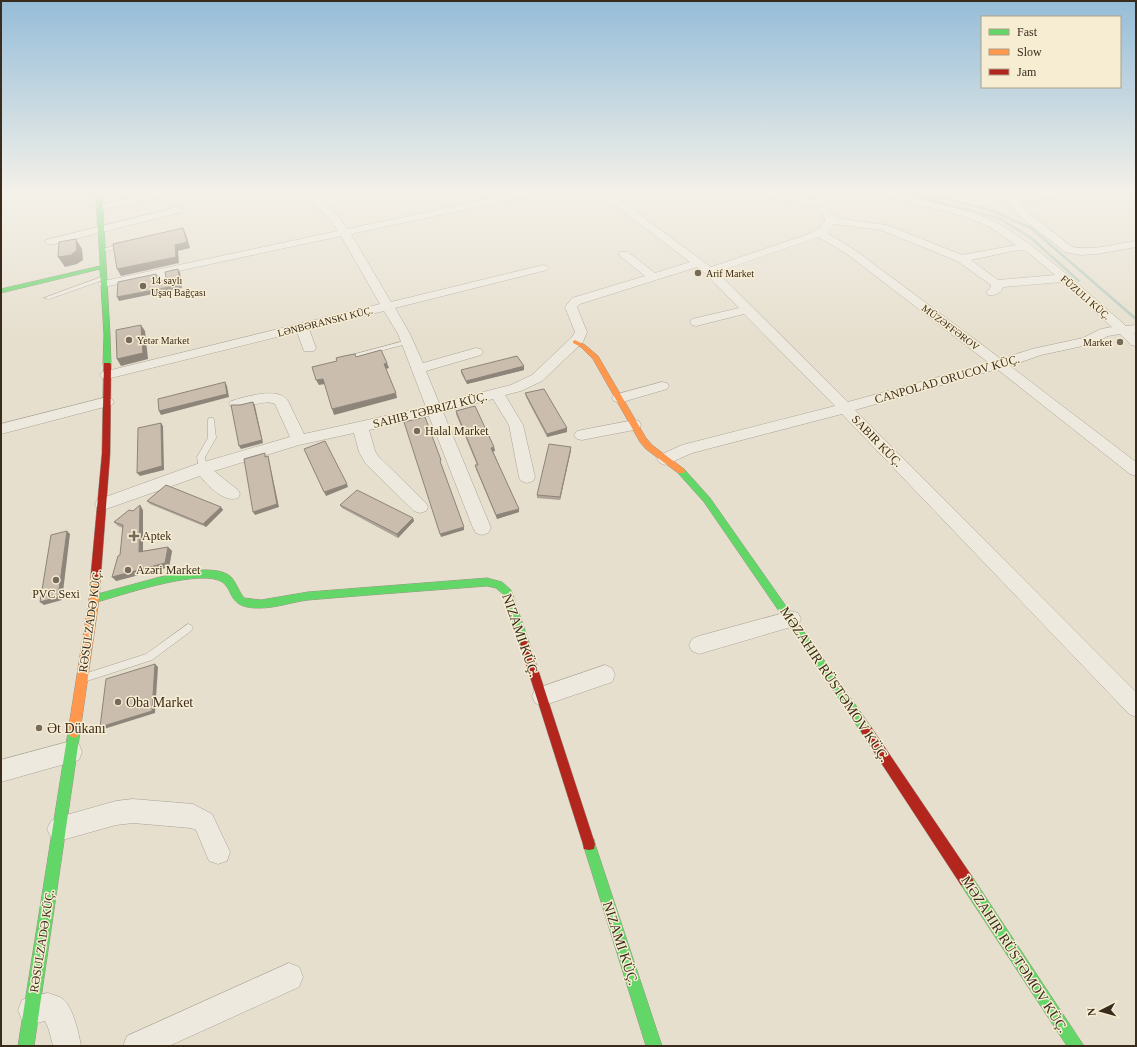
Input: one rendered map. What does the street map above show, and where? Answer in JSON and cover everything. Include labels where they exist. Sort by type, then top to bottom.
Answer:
[{"type":"street","points":[[50,242],[55,241]]},
{"type":"street","name":"RƏSULZADƏ KÜÇ.","points":[[26,1046],[94,599],[103,504],[106,454],[107,335],[102,241]]},
{"type":"street","points":[[104,281],[162,276],[307,241]]},
{"type":"street","points":[[349,241],[408,342],[482,528]]},
{"type":"street","name":"SABIR KÜÇ.","points":[[669,241],[705,267],[748,309],[1136,707]]},
{"type":"street","points":[[575,342],[581,332],[571,307],[576,301],[653,277],[705,267],[793,241]]},
{"type":"street","name":"MÜZƏFFƏROV","points":[[831,241],[871,267],[1001,364],[1136,470]]},
{"type":"street","points":[[914,241],[970,264],[994,288],[1065,278]]},
{"type":"street","name":"FÜZULI KÜÇ.","points":[[1018,241],[1130,329],[1136,342]]},
{"type":"street","points":[[1058,241],[1070,250],[1081,252],[1097,251],[1136,244]]},
{"type":"street","points":[[961,260],[1005,250],[1027,247]]},
{"type":"street","points":[[624,254],[653,277]]},
{"type":"street","points":[[1,291],[103,267]]},
{"type":"street","name":"LƏNBƏRANSKI KÜÇ.","points":[[107,375],[543,268]]},
{"type":"street","points":[[696,322],[748,309]]},
{"type":"street","points":[[302,327],[309,348]]},
{"type":"street","name":"CANPOLAD ORUCOV KÜÇ.","points":[[665,459],[687,449],[845,408],[1001,364],[1038,352],[1087,341],[1105,332],[1130,329]]},
{"type":"street","name":"SAHIB TƏBRIZI KÜÇ.","points":[[103,504],[203,468],[299,440],[434,410],[516,388],[537,378],[575,342]]},
{"type":"street","name":"MƏZAHIR RÜSTƏMOV KÜÇ.","points":[[575,342],[583,346],[596,358],[649,447],[682,473],[707,500],[836,683],[1076,1046]]},
{"type":"street","points":[[418,369],[476,352]]},
{"type":"street","points":[[619,398],[662,386]]},
{"type":"street","points":[[497,394],[516,425],[527,477]]},
{"type":"street","points":[[236,404],[270,397],[276,398],[281,401],[299,440]]},
{"type":"street","points":[[1,429],[107,402]]},
{"type":"street","points":[[582,435],[634,424]]},
{"type":"street","points":[[360,426],[367,452],[372,460],[420,507]]},
{"type":"street","points":[[203,468],[207,476],[232,494]]},
{"type":"street","name":"NIZAMI KÜÇ.","points":[[94,599],[145,585],[195,575],[214,573],[223,577],[238,599],[245,603],[255,604],[315,595],[487,582],[498,583],[508,593],[654,1046]]},
{"type":"street","points":[[700,645],[791,619]]},
{"type":"street","points":[[542,696],[605,675]]},
{"type":"street","points":[[1,771],[71,752]]},
{"type":"street","points":[[59,829],[116,813],[133,811],[193,816],[204,822],[218,852]]},
{"type":"street","points":[[138,1046],[289,977]]},
{"type":"street","points":[[32,1010],[48,1007],[54,1009],[67,1046]]},
{"type":"lane","points":[[102,250],[130,244]]},
{"type":"lane","points":[[47,298],[104,281]]},
{"type":"lane","points":[[346,358],[408,342]]},
{"type":"lane","points":[[203,468],[201,457],[212,438],[211,420]]},
{"type":"lane","points":[[82,678],[149,657],[188,628]]},
{"type":"building","points":[[76,241],[77,250],[71,255],[58,257],[59,242]]},
{"type":"building","points":[[127,241],[187,242],[175,245],[176,257],[117,269],[113,244]]},
{"type":"building","points":[[178,269],[180,285],[117,297],[118,282],[156,274],[157,279],[162,281],[166,278],[165,272]]},
{"type":"building","points":[[141,325],[143,353],[117,359],[116,330]]},
{"type":"building","points":[[381,350],[387,363],[384,364],[396,393],[332,409],[323,379],[316,380],[312,367],[337,361],[336,358],[344,356],[355,354],[356,357]]},
{"type":"building","points":[[517,356],[524,366],[466,381],[461,370]]},
{"type":"building","points":[[225,382],[227,394],[159,411],[158,399]]},
{"type":"building","points":[[544,389],[567,428],[547,434],[525,393]]},
{"type":"building","points":[[253,402],[262,440],[239,446],[231,405],[240,405]]},
{"type":"building","points":[[475,406],[494,447],[491,448],[519,509],[496,515],[475,465],[478,465],[456,411]]},
{"type":"building","points":[[425,417],[464,527],[440,534],[404,422]]},
{"type":"building","points":[[161,423],[162,466],[137,473],[138,428]]},
{"type":"building","points":[[325,441],[347,484],[324,492],[304,449]]},
{"type":"building","points":[[549,444],[571,447],[560,497],[537,495]]},
{"type":"building","points":[[265,453],[265,457],[268,456],[277,504],[253,512],[244,459]]},
{"type":"building","points":[[166,485],[221,507],[203,524],[147,501]]},
{"type":"building","points":[[357,490],[413,518],[397,534],[340,505]]},
{"type":"building","points":[[140,505],[139,552],[168,547],[165,563],[112,577],[118,556],[120,555],[123,525],[114,522],[129,510],[133,511]]},
{"type":"building","points":[[67,531],[58,597],[40,602],[51,535]]},
{"type":"building","points":[[155,664],[152,711],[100,727],[106,679]]},
{"type":"waterway","points":[[1034,241],[1079,281]]},
{"type":"waterway","points":[[1046,241],[1136,319]]},
{"type":"traffic: fast","points":[[102,241],[107,335],[107,365]]},
{"type":"traffic: fast","points":[[1,291],[103,267]]},
{"type":"traffic: fast","points":[[681,471],[707,500],[867,731]]},
{"type":"traffic: fast","points":[[94,599],[160,581],[197,574],[212,574],[223,577],[228,581],[241,601],[261,604],[308,596],[487,582],[499,585],[508,593],[525,645]]},
{"type":"traffic: fast","points":[[26,1046],[74,732]]},
{"type":"traffic: fast","points":[[589,844],[654,1046]]},
{"type":"traffic: fast","points":[[966,880],[1076,1046]]},
{"type":"traffic: slow","points":[[575,342],[583,346],[596,358],[643,440],[649,447],[681,471]]},
{"type":"traffic: slow","points":[[74,732],[94,599],[96,573]]},
{"type":"traffic: jam","points":[[96,573],[106,454],[107,365]]},
{"type":"traffic: jam","points":[[525,645],[589,844]]},
{"type":"traffic: jam","points":[[867,731],[966,880]]},
{"type":"place","name":"Arif Market","points":[[698,273]]},
{"type":"place","name":"14 saylı Uşaq Bağçası","points":[[143,286]]},
{"type":"place","name":"Yetər Market","points":[[129,340]]},
{"type":"place","name":"Market","points":[[1120,342]]},
{"type":"place","name":"Halal Market","points":[[417,431]]},
{"type":"place","name":"Aptek","points":[[134,536]]},
{"type":"place","name":"Azəri Market","points":[[128,570]]},
{"type":"place","name":"PVC Sexi","points":[[56,580]]},
{"type":"place","name":"Oba Market","points":[[118,702]]},
{"type":"place","name":"Ət Dükanı","points":[[39,728]]}]
